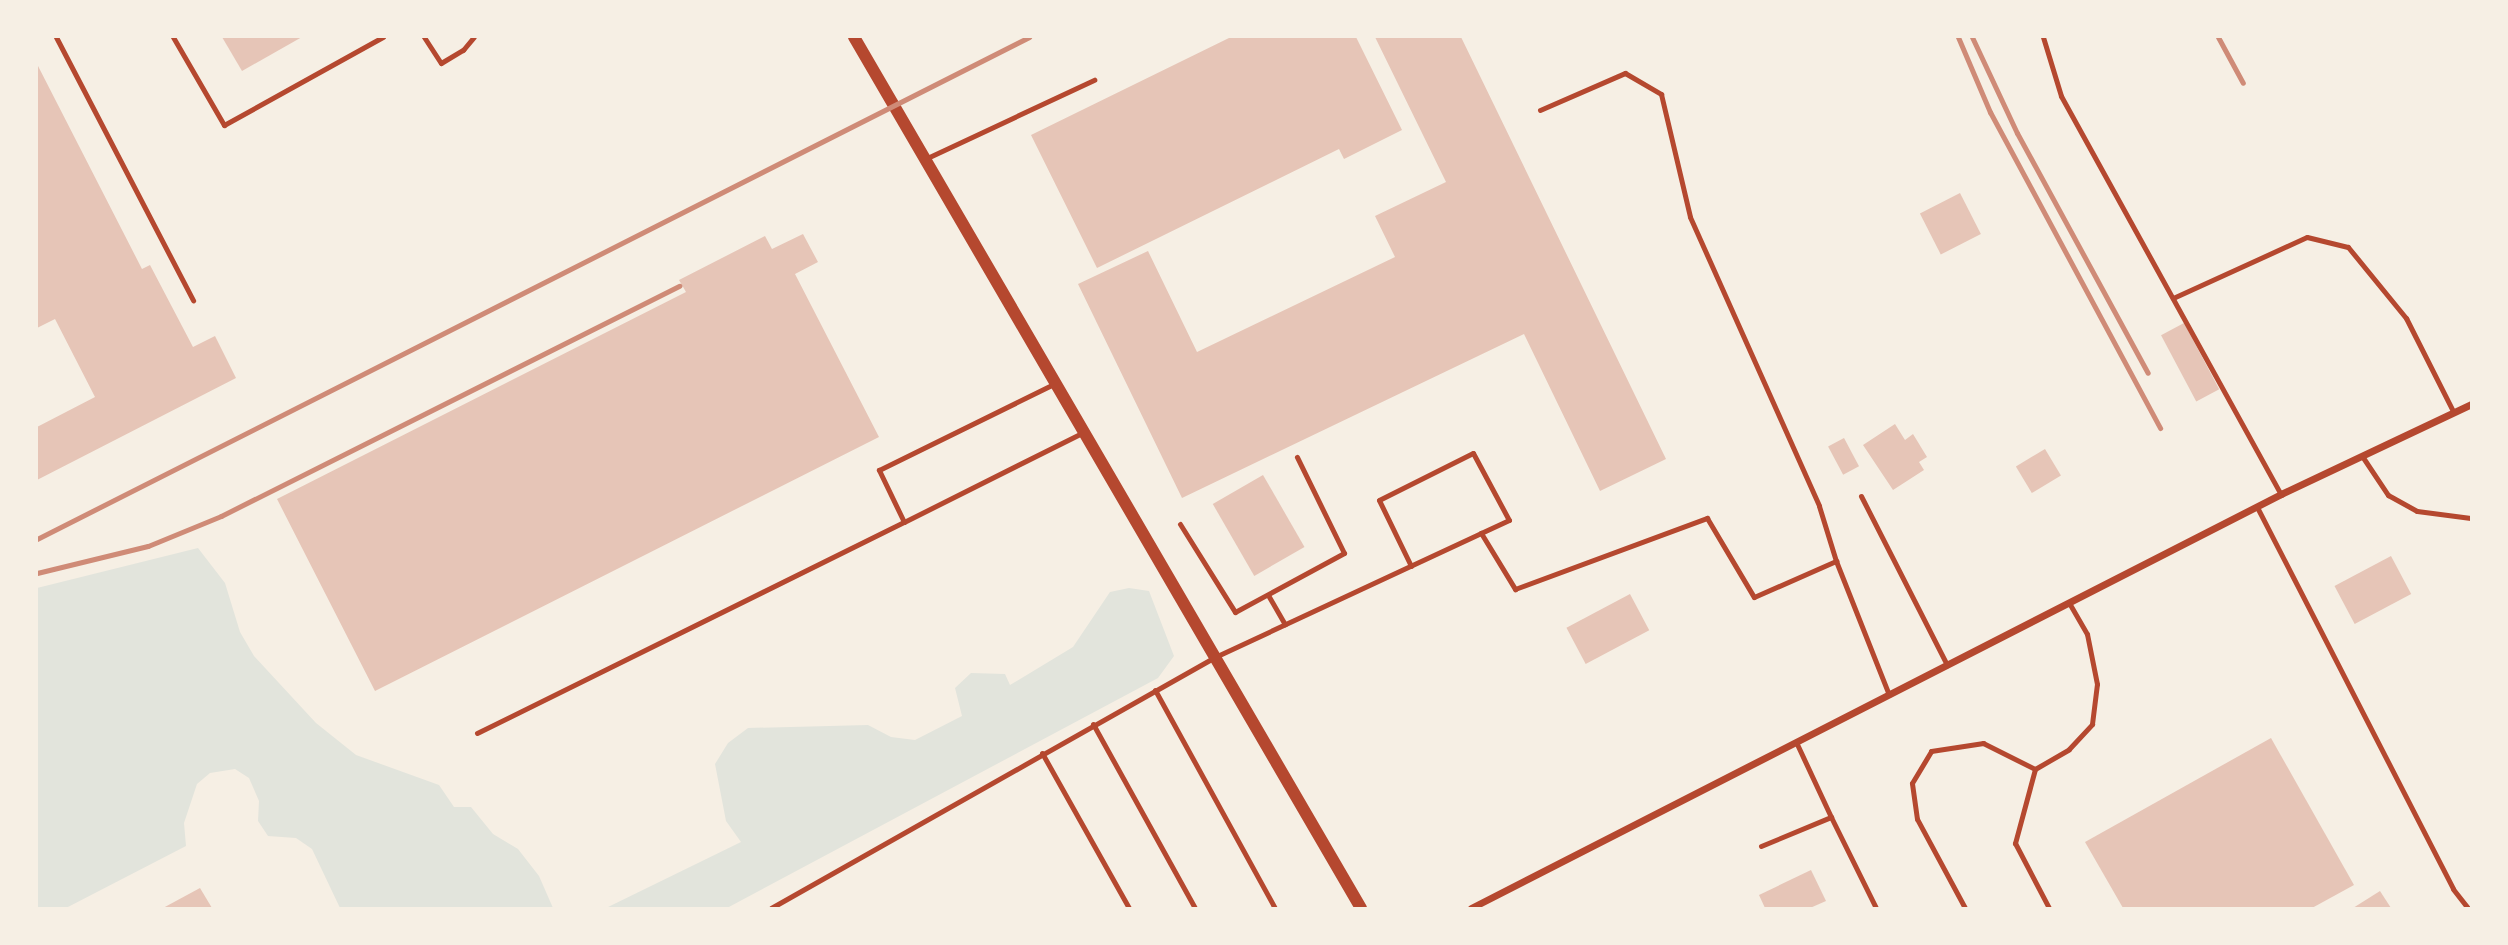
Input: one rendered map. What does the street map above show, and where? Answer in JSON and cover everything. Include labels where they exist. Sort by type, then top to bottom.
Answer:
[{"type":"street","points":[[854,37],[1361,908]]},
{"type":"street","points":[[1471,908],[2281,494],[2471,404]]},
{"type":"lane","points":[[56,37],[193,300]]},
{"type":"lane","points":[[173,37],[224,125],[383,37]]},
{"type":"lane","points":[[425,37],[441,63],[463,50],[474,37]]},
{"type":"lane","points":[[2043,37],[2061,96],[2281,494]]},
{"type":"lane","points":[[1540,110],[1625,73],[1661,93],[1690,217],[1819,506],[1836,561],[1889,695]]},
{"type":"lane","points":[[925,159],[1094,80]]},
{"type":"lane","points":[[2173,298],[2307,237],[2348,247],[2406,318],[2454,413]]},
{"type":"lane","points":[[904,522],[878,470],[1056,383]]},
{"type":"lane","points":[[477,733],[1084,432]]},
{"type":"lane","points":[[771,908],[1215,657],[1285,625],[1411,566],[1481,533],[1509,520],[1473,453],[1379,500],[1411,566]]},
{"type":"lane","points":[[2362,456],[2388,495],[2417,510],[2471,519]]},
{"type":"lane","points":[[1180,524],[1234,612],[1344,553],[1297,457]]},
{"type":"lane","points":[[1861,496],[1947,665]]},
{"type":"lane","points":[[2257,507],[2453,888],[2468,908]]},
{"type":"lane","points":[[1481,533],[1515,589],[1707,518],[1754,597],[1836,561]]},
{"type":"lane","points":[[1268,595],[1285,625]]},
{"type":"lane","points":[[2049,908],[2015,843],[2035,769],[2068,750],[2092,723],[2097,684],[2087,634],[2068,603]]},
{"type":"lane","points":[[1154,690],[1275,908]]},
{"type":"lane","points":[[1093,724],[1195,908]]},
{"type":"lane","points":[[1796,742],[1875,908]]},
{"type":"lane","points":[[1965,908],[1917,819],[1912,783],[1931,751],[1983,743],[2035,769]]},
{"type":"lane","points":[[1042,753],[1129,908]]},
{"type":"lane","points":[[1761,846],[1831,817]]},
{"type":"shaded area","points":[[198,548],[225,583],[240,632],[254,656],[316,723],[356,755],[439,785],[454,807],[471,807],[493,834],[518,849],[539,876],[553,908],[340,908],[312,849],[296,838],[268,836],[258,821],[259,801],[249,778],[235,769],[210,773],[197,784],[184,823],[186,846],[66,908],[37,908],[37,588]]},
{"type":"shaded area","points":[[1129,588],[1149,591],[1174,656],[1158,678],[727,908],[606,908],[741,842],[726,821],[715,764],[728,743],[748,728],[868,725],[891,737],[915,740],[962,716],[955,688],[971,673],[1005,674],[1010,685],[1073,647],[1110,592]]},
{"type":"building","points":[[222,37],[302,37],[242,71]]},
{"type":"building","points":[[1231,37],[1356,37],[1402,130],[1344,159],[1339,149],[1097,268],[1031,135]]},
{"type":"building","points":[[1375,37],[1461,37],[1666,459],[1600,491],[1524,334],[1182,498],[1078,284],[1148,251],[1197,352],[1395,257],[1375,216],[1446,182]]},
{"type":"building","points":[[37,64],[142,269],[150,265],[193,347],[215,336],[236,378],[37,480],[37,427],[95,397],[55,319],[37,328]]},
{"type":"building","points":[[1960,193],[1981,234],[1941,254],[1920,213]]},
{"type":"building","points":[[803,234],[818,262],[795,274],[879,437],[375,691],[277,499],[686,292],[679,280],[765,236],[772,249]]},
{"type":"building","points":[[2184,323],[2219,389],[2196,401],[2161,335]]},
{"type":"building","points":[[1895,424],[1905,440],[1913,434],[1927,457],[1919,462],[1924,470],[1893,490],[1863,445]]},
{"type":"building","points":[[1844,438],[1859,466],[1843,475],[1828,446]]},
{"type":"building","points":[[2045,449],[2061,476],[2032,493],[2016,467]]},
{"type":"building","points":[[1263,475],[1304,547],[1254,576],[1213,504]]},
{"type":"building","points":[[2391,556],[2411,594],[2355,624],[2334,586]]},
{"type":"building","points":[[1630,594],[1649,630],[1586,664],[1566,628]]},
{"type":"building","points":[[2271,738],[2354,885],[2312,908],[2123,908],[2085,842]]},
{"type":"building","points":[[1811,870],[1826,901],[1810,908],[1765,908],[1759,895]]},
{"type":"building","points":[[200,888],[212,908],[163,908]]},
{"type":"building","points":[[2380,891],[2391,908],[2353,908]]},
{"type":"railway","points":[[37,539],[1029,37]]},
{"type":"railway","points":[[1958,37],[1990,112],[2160,428]]},
{"type":"railway","points":[[1972,37],[2017,133],[2148,373]]},
{"type":"railway","points":[[2218,37],[2243,83]]},
{"type":"railway","points":[[37,573],[148,546],[221,516],[679,286]]}]
